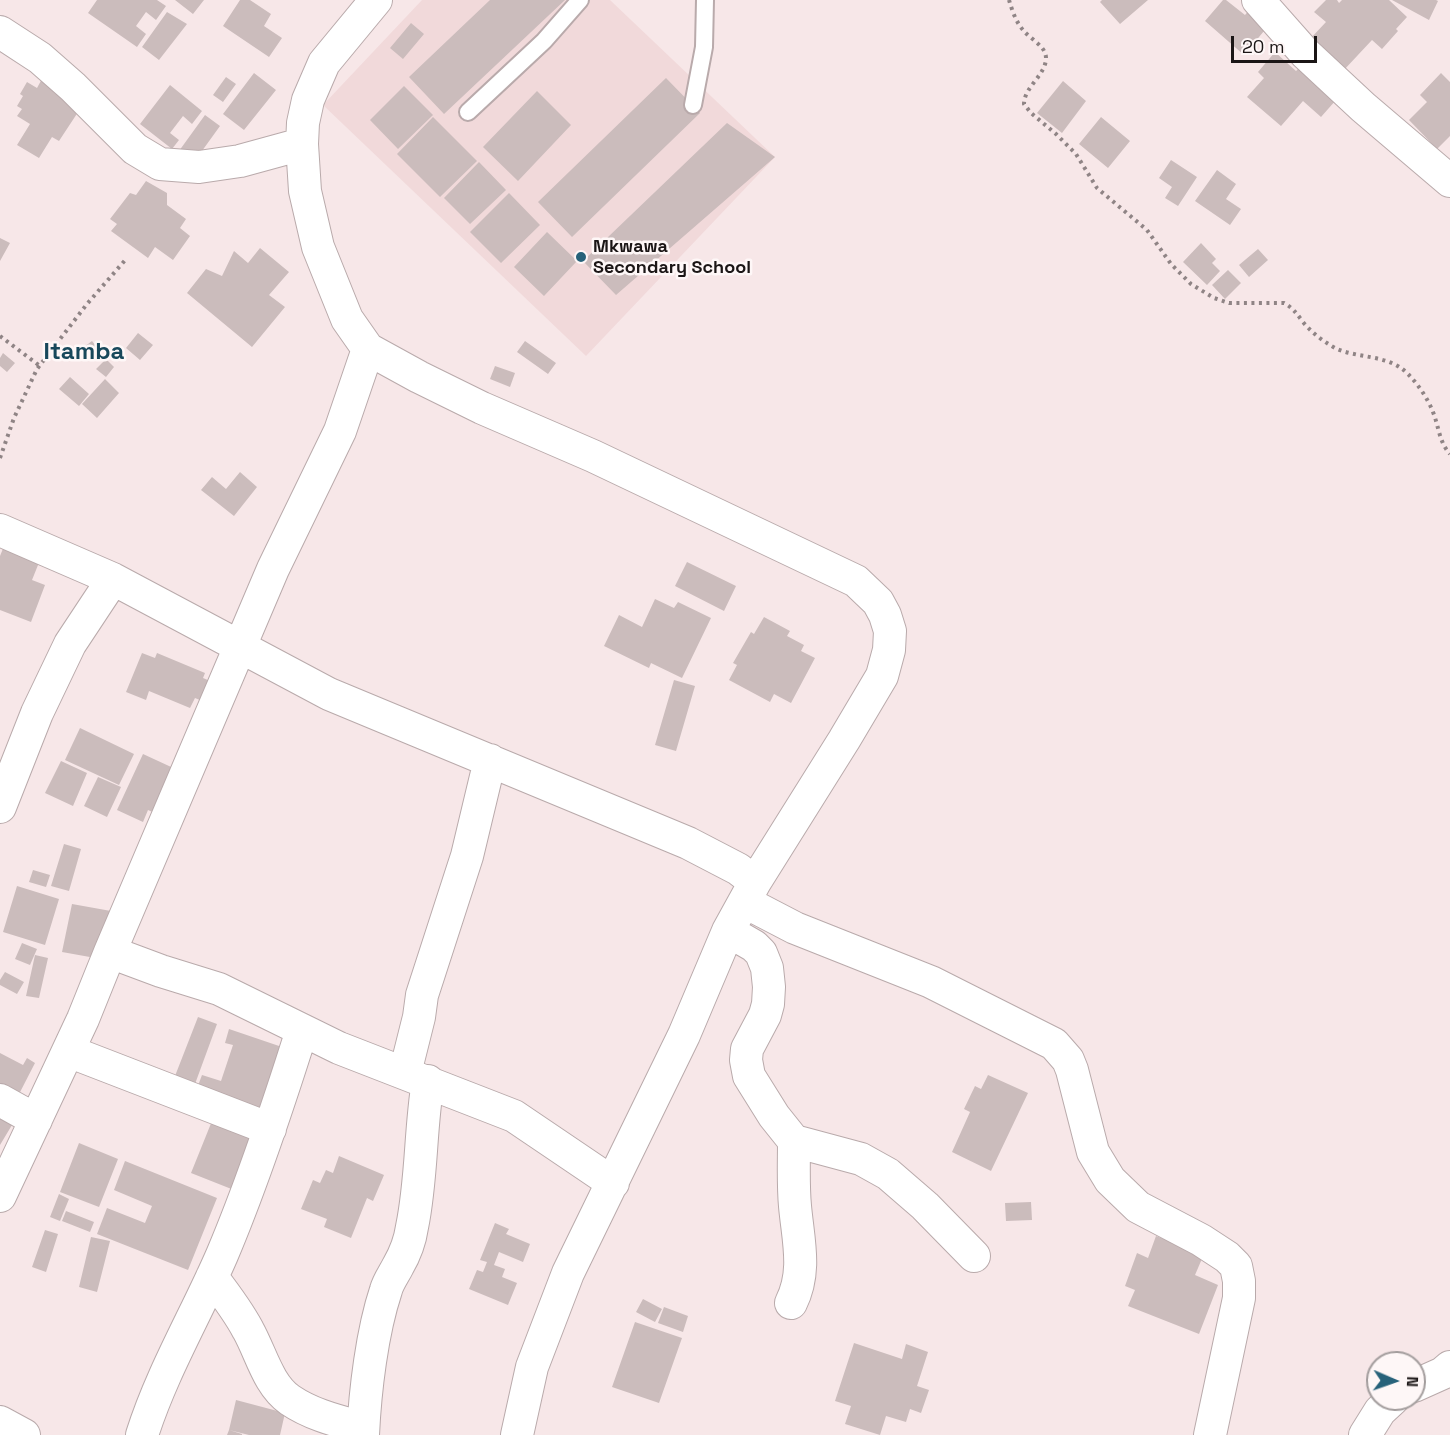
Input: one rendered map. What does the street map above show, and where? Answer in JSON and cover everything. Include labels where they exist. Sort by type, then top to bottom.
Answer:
[{"type":"street","points":[[1258,0],[1305,53],[1363,107],[1450,181]]},
{"type":"street","points":[[375,1],[324,63],[308,100],[303,123],[302,144],[305,191],[318,247],[347,319],[369,349],[482,408],[593,456],[856,581],[878,602],[890,632],[889,650],[882,676],[728,931],[684,1035],[568,1273],[532,1367],[517,1435]]},
{"type":"street","points":[[0,32],[40,58],[73,87],[135,149],[160,164],[199,167],[240,161],[302,144]]},
{"type":"street","points":[[0,1196],[83,1019],[273,569],[340,432],[369,349]]},
{"type":"street","points":[[0,530],[113,579],[329,694],[688,843],[738,869],[750,892],[795,928],[931,982],[1043,1037],[1060,1051],[1072,1070],[1093,1152],[1110,1180],[1138,1207],[1201,1240],[1227,1257],[1236,1266],[1239,1298],[1210,1435]]},
{"type":"street","points":[[0,807],[7,766],[70,644],[113,579]]},
{"type":"street","points":[[212,1277],[250,1332],[276,1386],[289,1399],[307,1410],[363,1432],[377,1329],[386,1289],[405,1252],[412,1227],[419,1173],[423,1112],[417,1077],[417,1026],[422,995],[467,856],[490,760]]},
{"type":"street","points":[[728,931],[754,946],[761,954],[767,968],[768,1004],[765,1015],[747,1049],[746,1065],[749,1076],[762,1098],[794,1141],[795,1205],[801,1265],[796,1292],[791,1303]]},
{"type":"street","points":[[110,952],[219,989],[365,1059],[514,1116],[613,1183]]},
{"type":"street","points":[[142,1435],[166,1374],[230,1235],[270,1129],[302,1030]]},
{"type":"street","points":[[68,1051],[270,1129]]},
{"type":"street","points":[[0,1100],[36,1120]]},
{"type":"street","points":[[794,1141],[875,1165],[925,1206],[974,1256]]},
{"type":"street","points":[[1426,1381],[1450,1367]]},
{"type":"street","points":[[1365,1435],[1381,1411]]},
{"type":"street","points":[[0,1422],[24,1435]]},
{"type":"lane","points":[[468,112],[544,41],[579,0]]},
{"type":"lane","points":[[693,105],[704,47],[705,0]]},
{"type":"path","points":[[1009,0],[1023,30],[1045,52],[1045,66],[1024,99],[1026,108],[1076,154],[1097,188],[1148,230],[1171,264],[1191,284],[1214,298],[1242,304],[1284,303],[1291,307],[1320,338],[1337,349],[1385,361],[1407,373],[1420,389],[1433,412],[1441,441],[1450,454]]},
{"type":"path","points":[[0,458],[18,408],[40,366],[87,304],[127,258]]},
{"type":"path","points":[[0,336],[40,366]]},
{"type":"shaded area","name":"Mkwawa Secondary School","points":[[422,0],[610,0],[775,157],[586,356],[323,105]]},
{"type":"building","points":[[97,0],[157,0],[166,6],[156,20],[146,12],[136,26],[146,34],[137,47],[88,13]]},
{"type":"building","points":[[175,0],[204,0],[193,14]]},
{"type":"building","points":[[240,0],[250,0],[271,14],[264,26],[282,38],[269,57],[223,26]]},
{"type":"building","points":[[490,0],[565,0],[444,114],[409,77]]},
{"type":"building","points":[[1102,0],[1148,0],[1120,24],[1100,2]]},
{"type":"building","points":[[1223,0],[1245,15],[1250,9],[1269,25],[1244,55],[1205,21]]},
{"type":"building","points":[[1326,0],[1337,0],[1339,3],[1342,0],[1389,0],[1407,17],[1382,49],[1372,40],[1343,71],[1310,39],[1326,22],[1314,12]]},
{"type":"building","points":[[1392,0],[1436,0],[1438,1],[1429,20]]},
{"type":"building","points":[[167,12],[187,24],[159,60],[142,47]]},
{"type":"building","points":[[411,23],[424,34],[403,59],[390,48]]},
{"type":"building","points":[[1275,52],[1296,71],[1299,68],[1336,100],[1321,117],[1303,101],[1281,126],[1247,97],[1264,78],[1258,72]]},
{"type":"building","points":[[254,73],[276,90],[244,130],[223,114]]},
{"type":"building","points":[[1441,73],[1450,82],[1450,136],[1437,149],[1409,120],[1427,102],[1420,95]]},
{"type":"building","points":[[43,77],[84,103],[59,141],[52,137],[39,158],[17,145],[30,124],[17,116],[22,109],[17,106],[23,96],[20,94],[27,82],[37,88]]},
{"type":"building","points":[[226,77],[236,84],[223,102],[213,95]]},
{"type":"building","points":[[666,78],[700,113],[572,237],[538,202]]},
{"type":"building","points":[[1063,81],[1086,101],[1062,133],[1037,113]]},
{"type":"building","points":[[170,85],[202,111],[192,124],[183,116],[170,133],[179,140],[172,149],[140,124]]},
{"type":"building","points":[[404,86],[433,115],[398,149],[370,120]]},
{"type":"building","points":[[537,91],[571,125],[518,181],[483,147]]},
{"type":"building","points":[[205,115],[220,126],[194,162],[179,151]]},
{"type":"building","points":[[433,117],[477,161],[440,197],[397,154]]},
{"type":"building","points":[[1101,117],[1130,141],[1108,168],[1079,144]]},
{"type":"building","points":[[727,123],[775,157],[616,295],[583,261]]},
{"type":"building","points":[[1171,160],[1197,177],[1178,206],[1165,198],[1172,187],[1159,178]]},
{"type":"building","points":[[479,162],[506,190],[470,224],[444,198]]},
{"type":"building","points":[[1217,170],[1236,184],[1226,199],[1241,209],[1230,225],[1195,201]]},
{"type":"building","points":[[146,181],[167,193],[167,205],[186,219],[180,228],[190,236],[173,260],[155,247],[148,258],[111,231],[117,224],[110,219],[130,193],[136,195]]},
{"type":"building","points":[[509,193],[540,225],[501,263],[470,232]]},
{"type":"building","points":[[547,232],[577,261],[544,296],[514,267]]},
{"type":"building","points":[[0,238],[10,243],[0,261]]},
{"type":"building","points":[[1201,243],[1216,259],[1212,263],[1220,271],[1207,285],[1183,262]]},
{"type":"building","points":[[260,248],[289,272],[269,295],[285,307],[252,347],[187,293],[206,269],[222,276],[234,251],[248,263]]},
{"type":"building","points":[[1258,249],[1268,260],[1249,277],[1239,265]]},
{"type":"building","points":[[1228,270],[1241,283],[1225,299],[1212,285]]},
{"type":"building","points":[[138,333],[153,345],[140,360],[126,348]]},
{"type":"building","points":[[92,341],[102,354],[94,360],[84,347]]},
{"type":"building","points":[[525,341],[556,363],[548,374],[517,352]]},
{"type":"building","points":[[3,353],[15,363],[7,372],[0,366]]},
{"type":"building","points":[[106,359],[114,367],[106,377],[96,369]]},
{"type":"building","points":[[495,366],[515,373],[510,387],[490,379]]},
{"type":"building","points":[[70,377],[89,394],[79,406],[59,389]]},
{"type":"building","points":[[105,379],[119,393],[97,418],[82,404]]},
{"type":"building","points":[[240,472],[257,487],[234,516],[201,490],[212,477],[226,489]]},
{"type":"building","points":[[4,546],[40,560],[32,580],[45,585],[31,622],[0,610],[0,556]]},
{"type":"building","points":[[687,562],[736,586],[724,611],[675,586]]},
{"type":"building","points":[[655,599],[674,608],[678,602],[711,618],[682,678],[651,663],[649,668],[604,646],[619,615],[642,627]]},
{"type":"building","points":[[764,617],[790,631],[787,636],[804,645],[801,651],[815,658],[791,703],[774,694],[770,702],[729,680],[737,665],[733,663],[751,632],[754,634]]},
{"type":"building","points":[[142,653],[155,658],[157,653],[205,673],[203,678],[215,683],[207,703],[195,698],[190,708],[149,691],[146,700],[126,692]]},
{"type":"building","points":[[674,680],[695,686],[676,751],[655,745]]},
{"type":"building","points":[[80,728],[134,754],[119,785],[65,760]]},
{"type":"building","points":[[143,754],[182,772],[157,814],[148,810],[143,822],[117,810]]},
{"type":"building","points":[[61,761],[87,773],[73,806],[45,793]]},
{"type":"building","points":[[98,777],[121,787],[107,817],[84,806]]},
{"type":"building","points":[[64,844],[81,849],[69,891],[51,886]]},
{"type":"building","points":[[33,870],[50,875],[46,887],[29,882]]},
{"type":"building","points":[[17,886],[59,899],[45,945],[3,932]]},
{"type":"building","points":[[72,904],[111,911],[101,959],[62,952]]},
{"type":"building","points":[[22,943],[37,949],[30,965],[15,959]]},
{"type":"building","points":[[35,955],[48,958],[39,998],[26,996]]},
{"type":"building","points":[[5,972],[24,982],[17,994],[0,985]]},
{"type":"building","points":[[198,1017],[217,1024],[195,1084],[175,1076]]},
{"type":"building","points":[[229,1029],[282,1047],[259,1113],[196,1091],[202,1075],[221,1081],[233,1045],[225,1043]]},
{"type":"building","points":[[0,1053],[23,1065],[27,1058],[35,1063],[17,1098],[0,1089]]},
{"type":"building","points":[[988,1075],[1028,1093],[991,1171],[952,1152],[970,1112],[964,1109],[975,1086],[981,1089]]},
{"type":"building","points":[[0,1111],[15,1120],[0,1145]]},
{"type":"building","points":[[216,1111],[261,1130],[239,1192],[191,1173]]},
{"type":"building","points":[[79,1143],[118,1159],[99,1207],[60,1192]]},
{"type":"building","points":[[339,1156],[384,1175],[373,1201],[367,1198],[351,1238],[324,1227],[327,1219],[301,1209],[313,1180],[320,1183],[326,1170],[333,1173]]},
{"type":"building","points":[[125,1161],[217,1198],[188,1270],[97,1234],[107,1208],[145,1223],[152,1206],[114,1190]]},
{"type":"building","points":[[59,1194],[69,1199],[60,1221],[50,1217]]},
{"type":"building","points":[[1031,1202],[1032,1220],[1006,1221],[1005,1203]]},
{"type":"building","points":[[66,1211],[94,1222],[90,1232],[62,1221]]},
{"type":"building","points":[[495,1223],[509,1229],[506,1234],[530,1244],[523,1262],[499,1252],[494,1265],[505,1269],[502,1277],[517,1283],[508,1305],[469,1289],[477,1270],[483,1272],[487,1262],[480,1260]]},
{"type":"building","points":[[45,1230],[58,1234],[46,1272],[32,1267]]},
{"type":"building","points":[[1156,1236],[1204,1254],[1195,1275],[1218,1285],[1199,1334],[1128,1306],[1135,1290],[1125,1286],[1137,1253],[1148,1258]]},
{"type":"building","points":[[91,1237],[110,1241],[97,1292],[79,1287]]},
{"type":"building","points":[[643,1299],[662,1309],[655,1322],[636,1312]]},
{"type":"building","points":[[664,1307],[688,1316],[683,1332],[658,1323]]},
{"type":"building","points":[[635,1322],[682,1338],[659,1403],[612,1387]]},
{"type":"building","points":[[854,1343],[902,1359],[906,1344],[928,1352],[917,1386],[929,1390],[921,1413],[910,1409],[906,1422],[886,1416],[880,1435],[845,1424],[851,1406],[835,1401]]},
{"type":"building","points":[[236,1400],[285,1413],[280,1435],[249,1435],[229,1430]]},
{"type":"building","points":[[229,1430],[242,1434],[242,1435],[227,1435]]},
{"type":"place","name":"Mkwawa Secondary School","points":[[581,257]]},
{"type":"district","name":"Itamba","points":[[84,352]]}]
